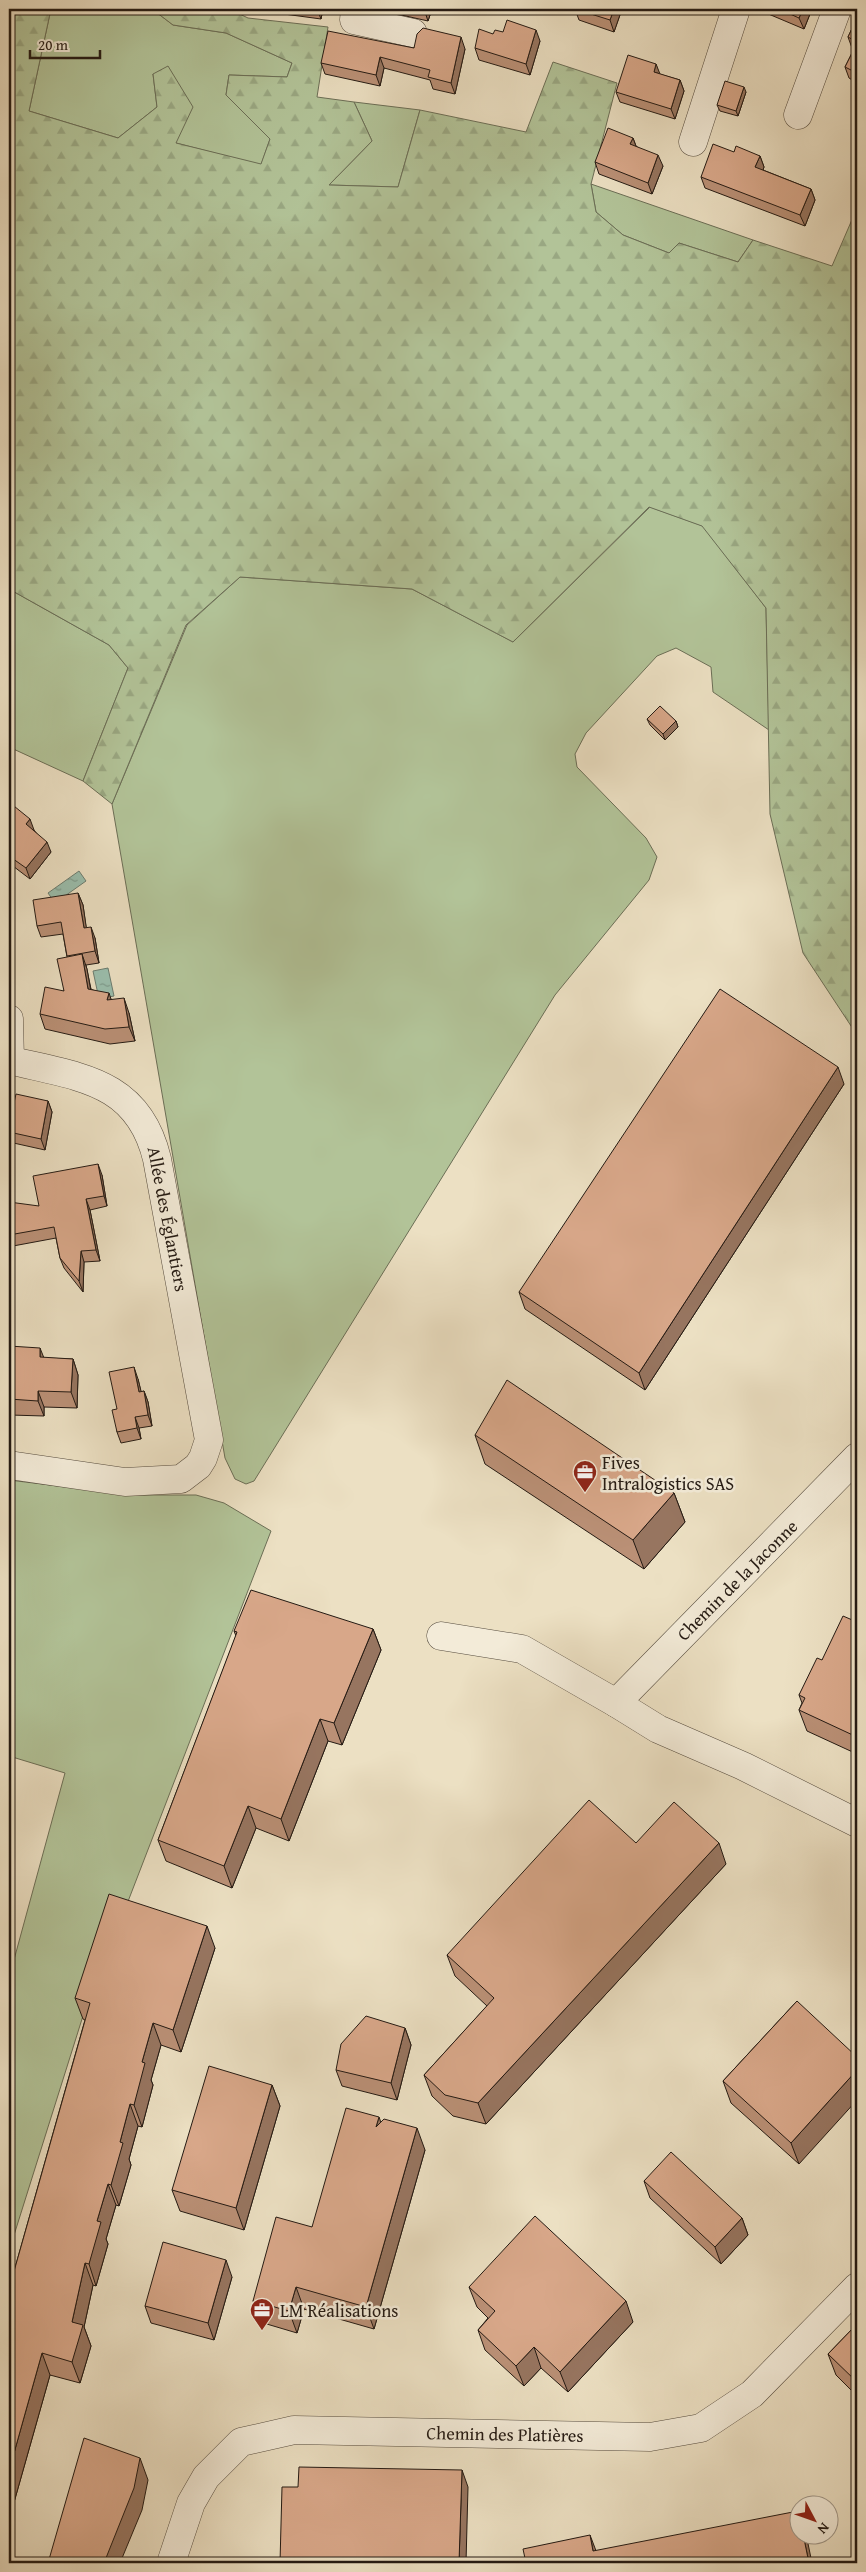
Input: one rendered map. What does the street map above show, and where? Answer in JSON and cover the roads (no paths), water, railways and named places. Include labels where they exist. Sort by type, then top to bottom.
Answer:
[{"type":"street","points":[[355,9],[354,20],[413,33]]},
{"type":"street","points":[[693,142],[736,9]]},
{"type":"street","points":[[798,116],[837,9]]},
{"type":"street","points":[[9,1019],[10,1060]]},
{"type":"street","name":"Allée des Églantiers","points":[[9,1465],[125,1482],[181,1479],[198,1466],[208,1446],[208,1429],[153,1140],[134,1107],[110,1089],[96,1083],[10,1060]]},
{"type":"street","name":"Chemin de la Jaconne","points":[[616,1703],[857,1457]]},
{"type":"street","points":[[442,1636],[522,1649],[616,1703],[658,1730],[743,1766],[857,1823]]},
{"type":"street","name":"Chemin des Platières","points":[[171,2563],[196,2494],[206,2477],[241,2442],[294,2430],[650,2437],[701,2428],[752,2394],[857,2287]]},
{"type":"water","points":[[79,871],[86,881],[55,903],[48,893]]},
{"type":"water","points":[[108,968],[114,996],[99,999],[93,971]]},
{"type":"place","name":"Fives Intralogistics SAS","points":[[585,1493]]},
{"type":"place","name":"LM Réalisations","points":[[262,2331]]}]
